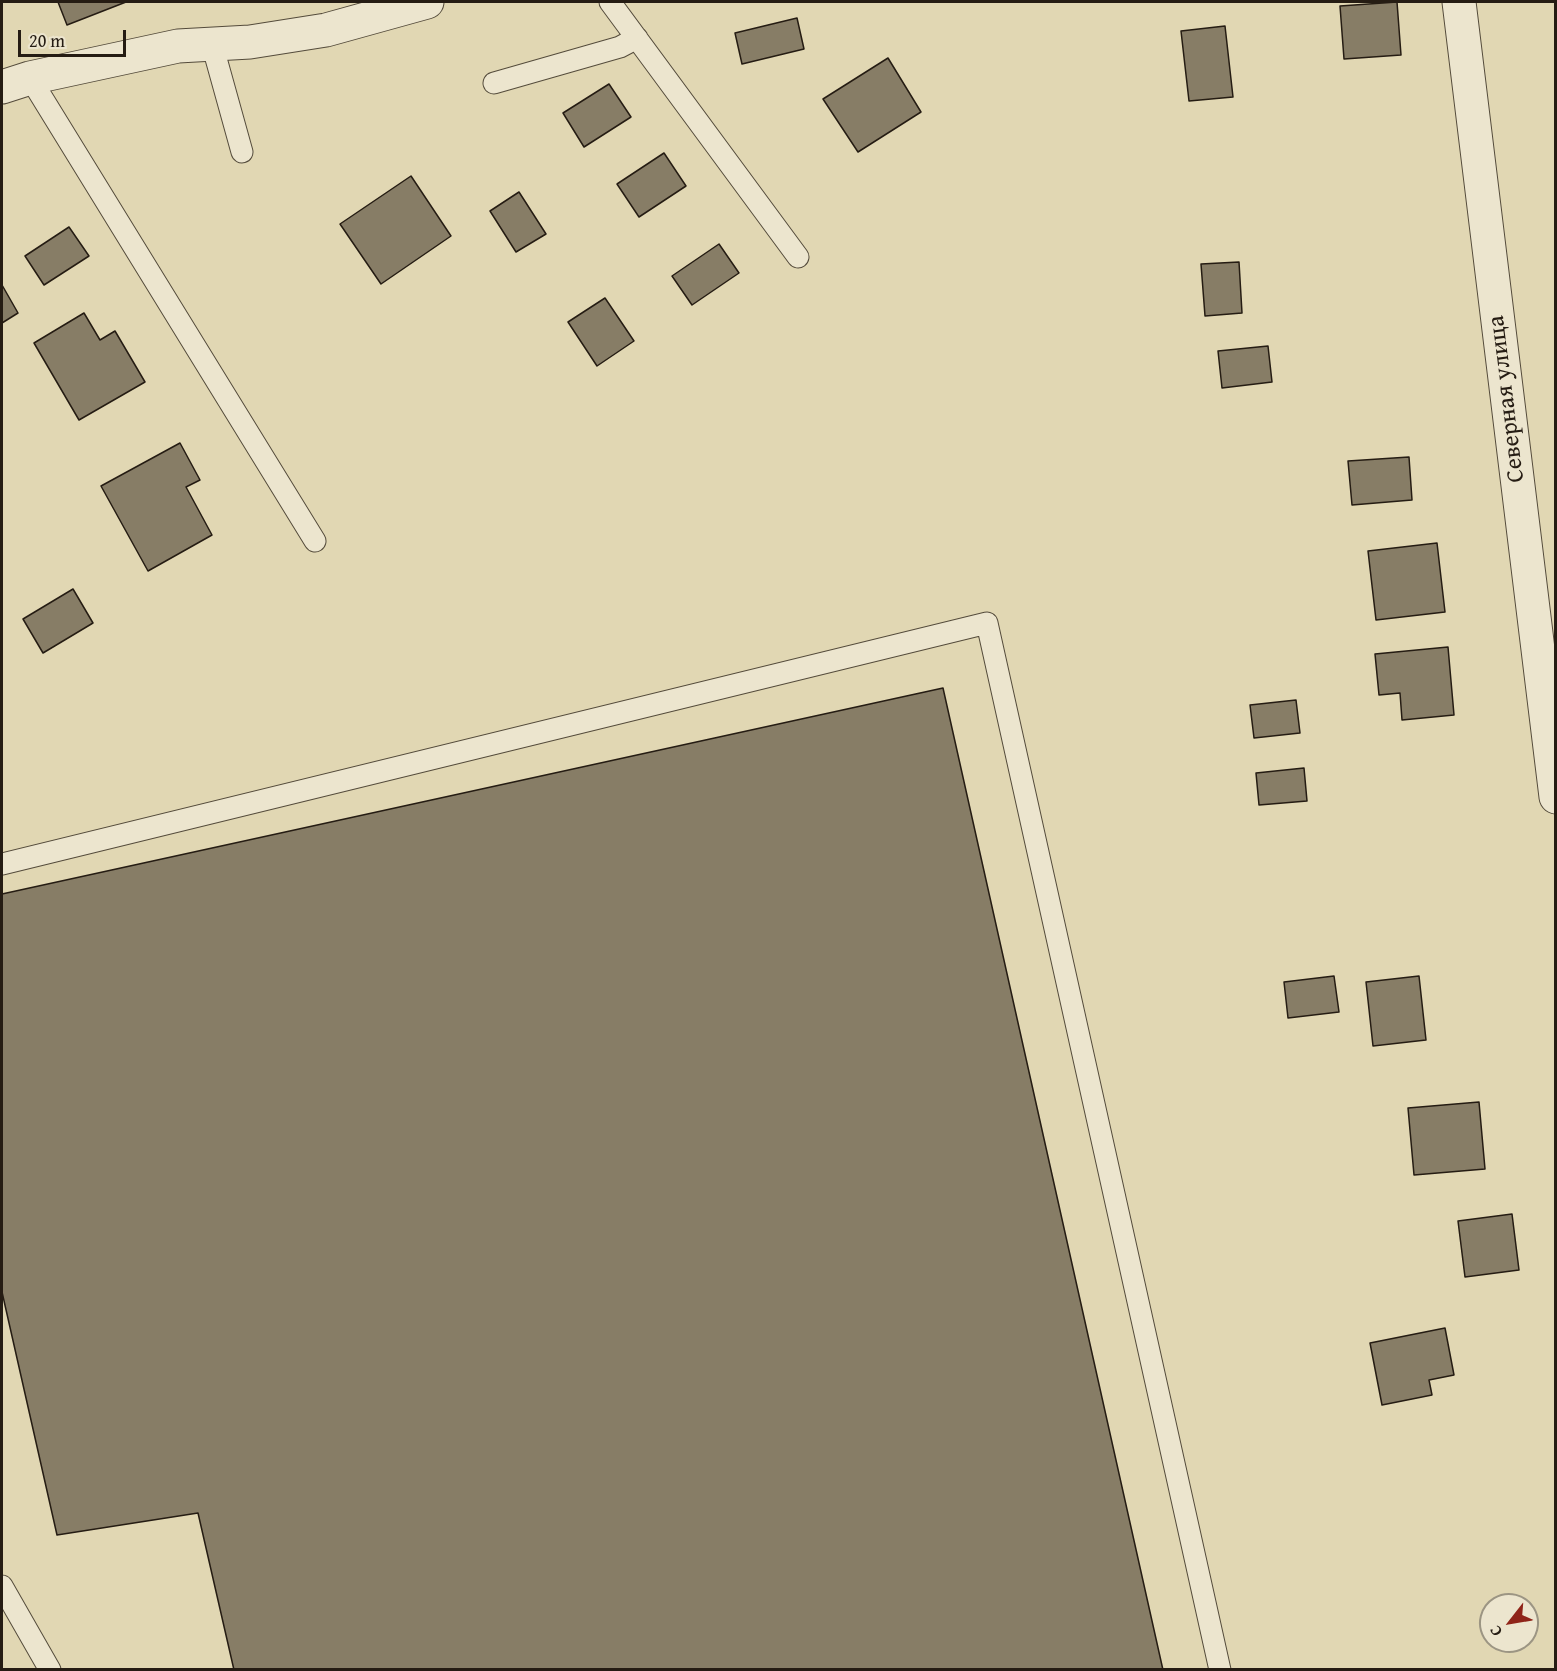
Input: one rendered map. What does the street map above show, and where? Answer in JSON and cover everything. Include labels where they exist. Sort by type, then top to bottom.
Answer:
[{"type":"street","points":[[16,82],[178,46],[250,42],[326,30],[427,2]]},
{"type":"street","name":"Северная улица","points":[[1459,2],[1556,797]]},
{"type":"lane","points":[[610,2],[798,257]]},
{"type":"lane","points":[[494,83],[620,47],[637,38]]},
{"type":"lane","points":[[212,44],[242,152]]},
{"type":"lane","points":[[16,82],[315,541]]},
{"type":"lane","points":[[2,864],[987,623],[1220,1670]]},
{"type":"lane","points":[[2,1586],[50,1670]]},
{"type":"building","points":[[58,2],[126,2],[67,25]]},
{"type":"building","points":[[1397,2],[1401,55],[1344,59],[1340,6]]},
{"type":"building","points":[[797,18],[804,49],[742,64],[735,33]]},
{"type":"building","points":[[1225,26],[1233,97],[1189,101],[1181,31]]},
{"type":"building","points":[[888,58],[921,112],[858,152],[823,99]]},
{"type":"building","points":[[609,84],[631,117],[584,147],[563,113]]},
{"type":"building","points":[[664,153],[686,186],[639,217],[617,184]]},
{"type":"building","points":[[411,176],[451,236],[381,284],[340,224]]},
{"type":"building","points":[[519,192],[546,234],[516,252],[490,211]]},
{"type":"building","points":[[69,227],[89,256],[44,285],[25,256]]},
{"type":"building","points":[[719,244],[739,273],[692,305],[672,276]]},
{"type":"building","points":[[1239,262],[1242,313],[1205,316],[1201,264]]},
{"type":"building","points":[[2,285],[18,313],[2,323]]},
{"type":"building","points":[[605,298],[634,341],[597,366],[568,322]]},
{"type":"building","points":[[84,313],[100,340],[115,331],[145,382],[79,420],[34,343]]},
{"type":"building","points":[[1268,346],[1272,382],[1222,388],[1218,351]]},
{"type":"building","points":[[180,443],[200,480],[186,487],[212,535],[148,571],[101,486]]},
{"type":"building","points":[[1409,457],[1412,500],[1352,505],[1348,461]]},
{"type":"building","points":[[1437,543],[1445,612],[1376,620],[1368,551]]},
{"type":"building","points":[[73,589],[93,623],[43,653],[23,619]]},
{"type":"building","points":[[1448,647],[1454,715],[1402,720],[1400,693],[1379,695],[1375,654]]},
{"type":"building","points":[[943,688],[1163,1670],[234,1670],[198,1513],[57,1535],[2,1292],[2,894]]},
{"type":"building","points":[[1296,700],[1300,733],[1254,738],[1250,705]]},
{"type":"building","points":[[1304,768],[1307,801],[1259,805],[1256,773]]},
{"type":"building","points":[[1334,976],[1339,1012],[1288,1018],[1284,982]]},
{"type":"building","points":[[1419,976],[1426,1040],[1373,1046],[1366,982]]},
{"type":"building","points":[[1479,1102],[1485,1169],[1414,1175],[1408,1108]]},
{"type":"building","points":[[1512,1214],[1519,1270],[1465,1277],[1458,1221]]},
{"type":"building","points":[[1445,1328],[1454,1375],[1429,1380],[1432,1395],[1382,1405],[1370,1343]]}]
